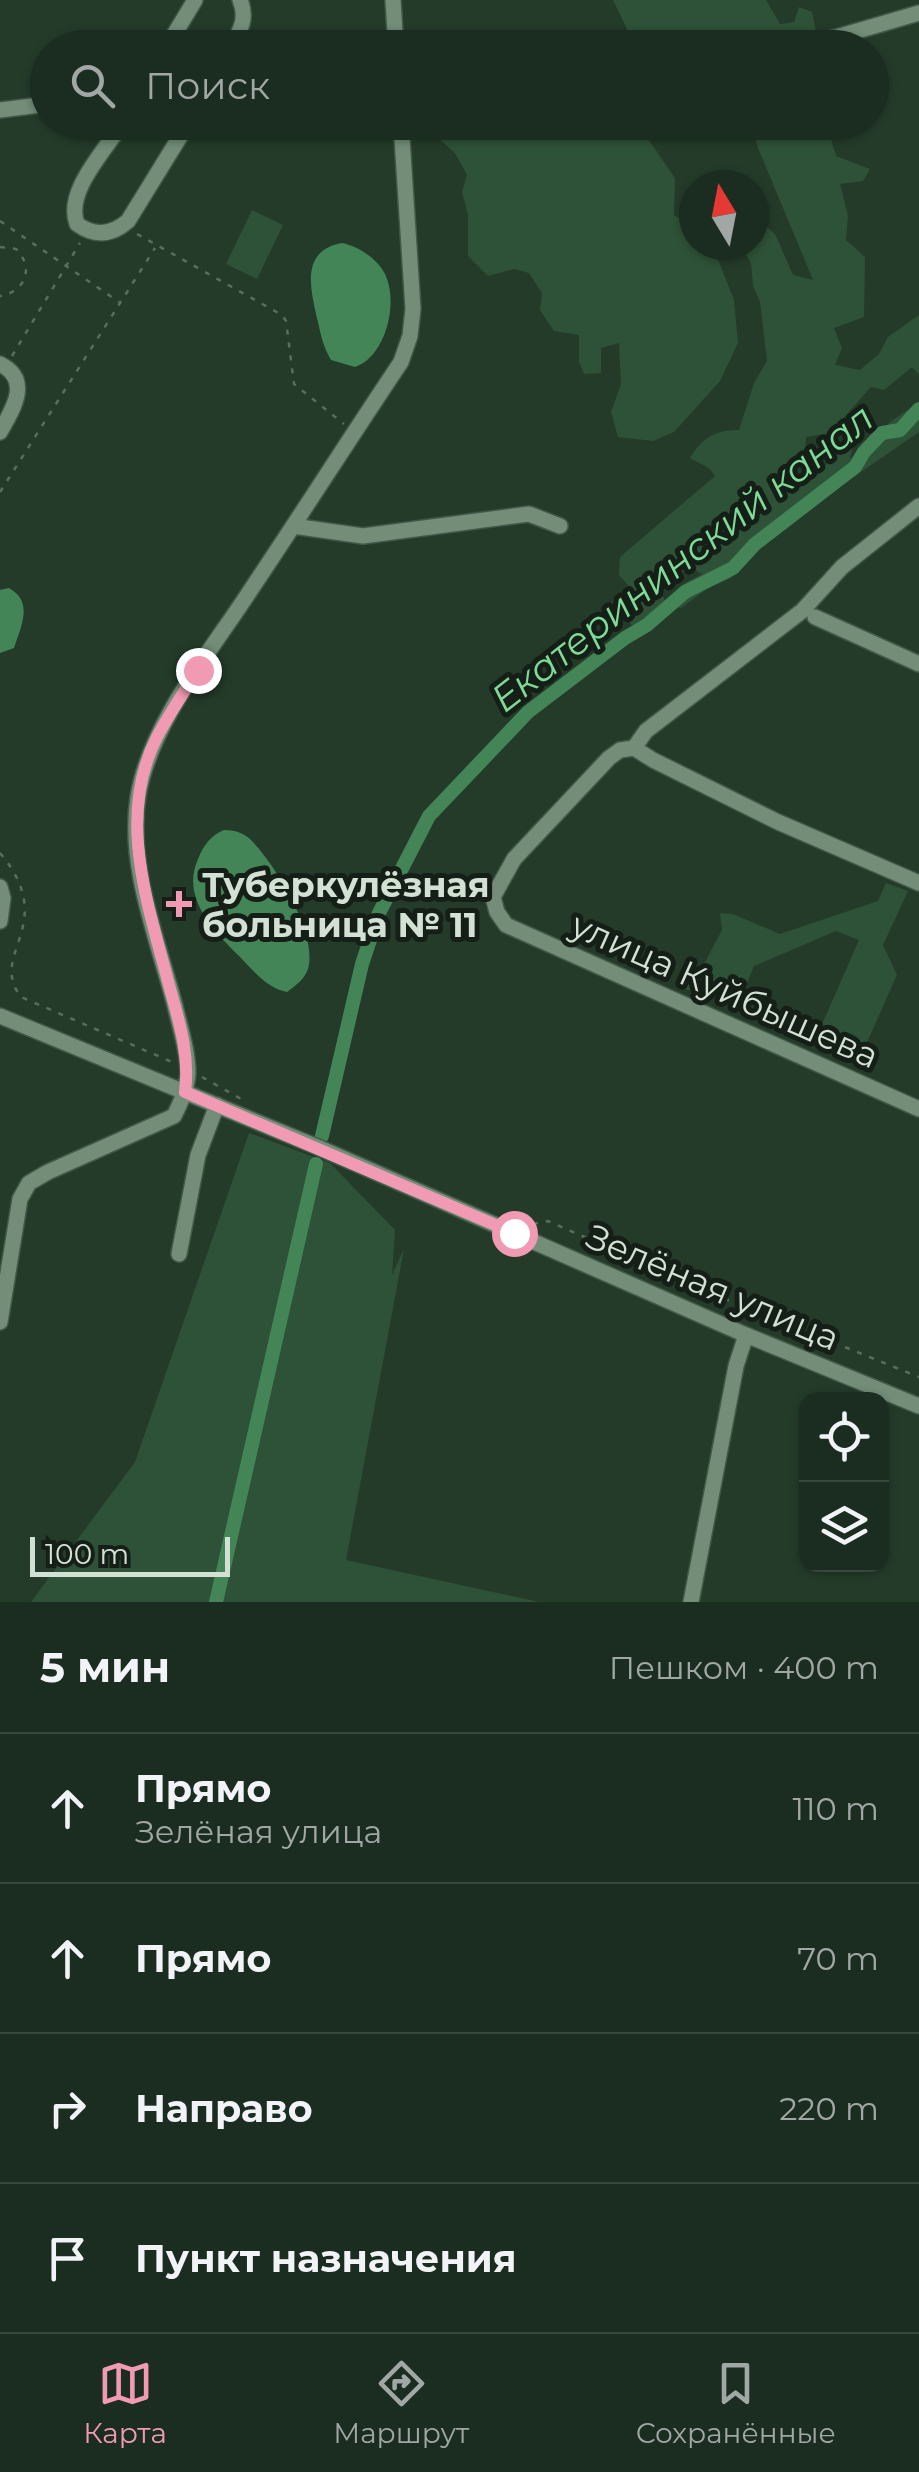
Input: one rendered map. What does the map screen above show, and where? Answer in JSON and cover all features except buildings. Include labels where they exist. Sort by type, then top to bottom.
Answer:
[{"type":"street","points":[[177,30],[195,0]]},
{"type":"street","points":[[240,0],[244,10],[241,30]]},
{"type":"street","points":[[393,0],[395,30]]},
{"type":"street","points":[[863,30],[919,14]]},
{"type":"street","points":[[0,110],[30,106]]},
{"type":"street","points":[[112,140],[72,211],[77,224],[100,234],[122,226],[177,140]]},
{"type":"street","points":[[0,1322],[20,1199],[29,1183],[174,1116],[185,1092],[188,1070],[183,1039],[143,885],[137,843],[138,797],[156,738],[402,362],[413,309],[402,140]]},
{"type":"street","points":[[0,432],[16,404],[18,386],[15,374],[3,365]]},
{"type":"street","points":[[919,506],[842,567],[802,611],[646,731],[634,748],[778,822],[919,883]]},
{"type":"street","points":[[293,526],[364,536],[529,514],[560,526]]},
{"type":"street","points":[[815,617],[919,664]]},
{"type":"street","name":"улица Куйбышева","points":[[634,748],[620,750],[609,758],[514,859],[494,897],[497,912],[506,924],[919,1109]]},
{"type":"street","points":[[0,887],[0,921]]},
{"type":"street","name":"Зелёная улица","points":[[0,1016],[320,1148],[746,1335],[919,1406]]},
{"type":"street","points":[[180,1254],[198,1154],[217,1106]]},
{"type":"street","points":[[692,1602],[736,1366],[746,1335]]},
{"type":"path","points":[[0,221],[120,303]]},
{"type":"path","points":[[122,226],[282,315],[294,384],[355,431]]},
{"type":"path","points":[[3,365],[86,231]]},
{"type":"path","points":[[0,492],[156,246]]},
{"type":"path","points":[[0,247],[16,249],[26,264],[25,280],[19,289],[0,296]]},
{"type":"path","points":[[0,853],[16,871],[25,906],[10,973],[12,986],[21,997],[188,1070],[253,1105]]},
{"type":"path","points":[[514,1233],[538,1221],[548,1221],[919,1378]]},
{"type":"shaded area","points":[[613,0],[766,0],[780,24],[794,22],[799,7],[812,12],[816,30],[628,30]]},
{"type":"shaded area","points":[[440,140],[649,140],[675,178],[679,260],[718,260],[734,300],[738,343],[720,381],[674,432],[653,441],[618,437],[611,412],[621,384],[619,343],[601,348],[601,373],[584,374],[579,362],[579,335],[554,331],[540,310],[542,293],[529,273],[514,269],[488,276],[468,256],[468,215],[462,192],[467,175],[455,153]]},
{"type":"shaded area","points":[[756,140],[831,140],[836,156],[870,169],[863,181],[840,184],[848,216],[846,240],[865,257],[864,317],[834,328],[842,348],[835,365],[860,370],[879,354],[888,337],[919,315],[919,375],[912,367],[884,390],[871,387],[830,433],[806,437],[805,458],[790,468],[784,485],[788,493],[832,462],[839,450],[852,449],[850,460],[890,422],[919,402],[919,432],[759,549],[731,578],[708,588],[681,608],[670,607],[674,595],[702,574],[691,568],[675,575],[660,591],[666,603],[660,611],[631,625],[628,614],[634,602],[619,575],[620,557],[715,476],[690,458],[710,436],[739,430],[754,383],[767,361],[760,302],[749,260],[769,260],[769,229],[793,275],[813,280]]},
{"type":"shaded area","points":[[252,210],[283,225],[257,279],[226,264]]},
{"type":"shaded area","points":[[342,243],[364,252],[378,264],[390,294],[383,339],[366,361],[355,367],[331,360],[312,291],[315,260],[329,247]]},
{"type":"shaded area","points":[[9,588],[21,600],[22,623],[14,648],[0,653],[0,590]]},
{"type":"shaded area","points":[[224,830],[246,836],[262,852],[301,920],[307,938],[308,969],[287,992],[254,972],[209,923],[196,899],[193,886],[198,859],[208,842]]},
{"type":"shaded area","points":[[886,883],[908,891],[883,945],[897,975],[860,1058],[816,1038],[859,940],[836,931],[754,966],[740,1001],[675,987],[695,981],[722,930],[720,913],[733,914],[780,934],[878,901]]},
{"type":"shaded area","points":[[249,1133],[330,1163],[395,1230],[392,1275],[404,1249],[346,1560],[539,1602],[31,1602],[135,1462]]},
{"type":"waterway","name":"Екатерининский канал","points":[[322,1136],[362,964],[379,913],[429,816],[528,712],[647,625],[685,592],[733,568],[755,544],[855,467],[882,433],[900,430],[919,409]]},
{"type":"waterway","name":"Екатерининский канал","points":[[216,1602],[316,1164]]},
{"type":"place","name":"Туберкулёзная больница № 11","points":[[179,904]]},
{"type":"route","points":[[198,670],[156,738],[143,772],[136,820],[143,885],[183,1039],[188,1070],[185,1092],[514,1233]]}]
